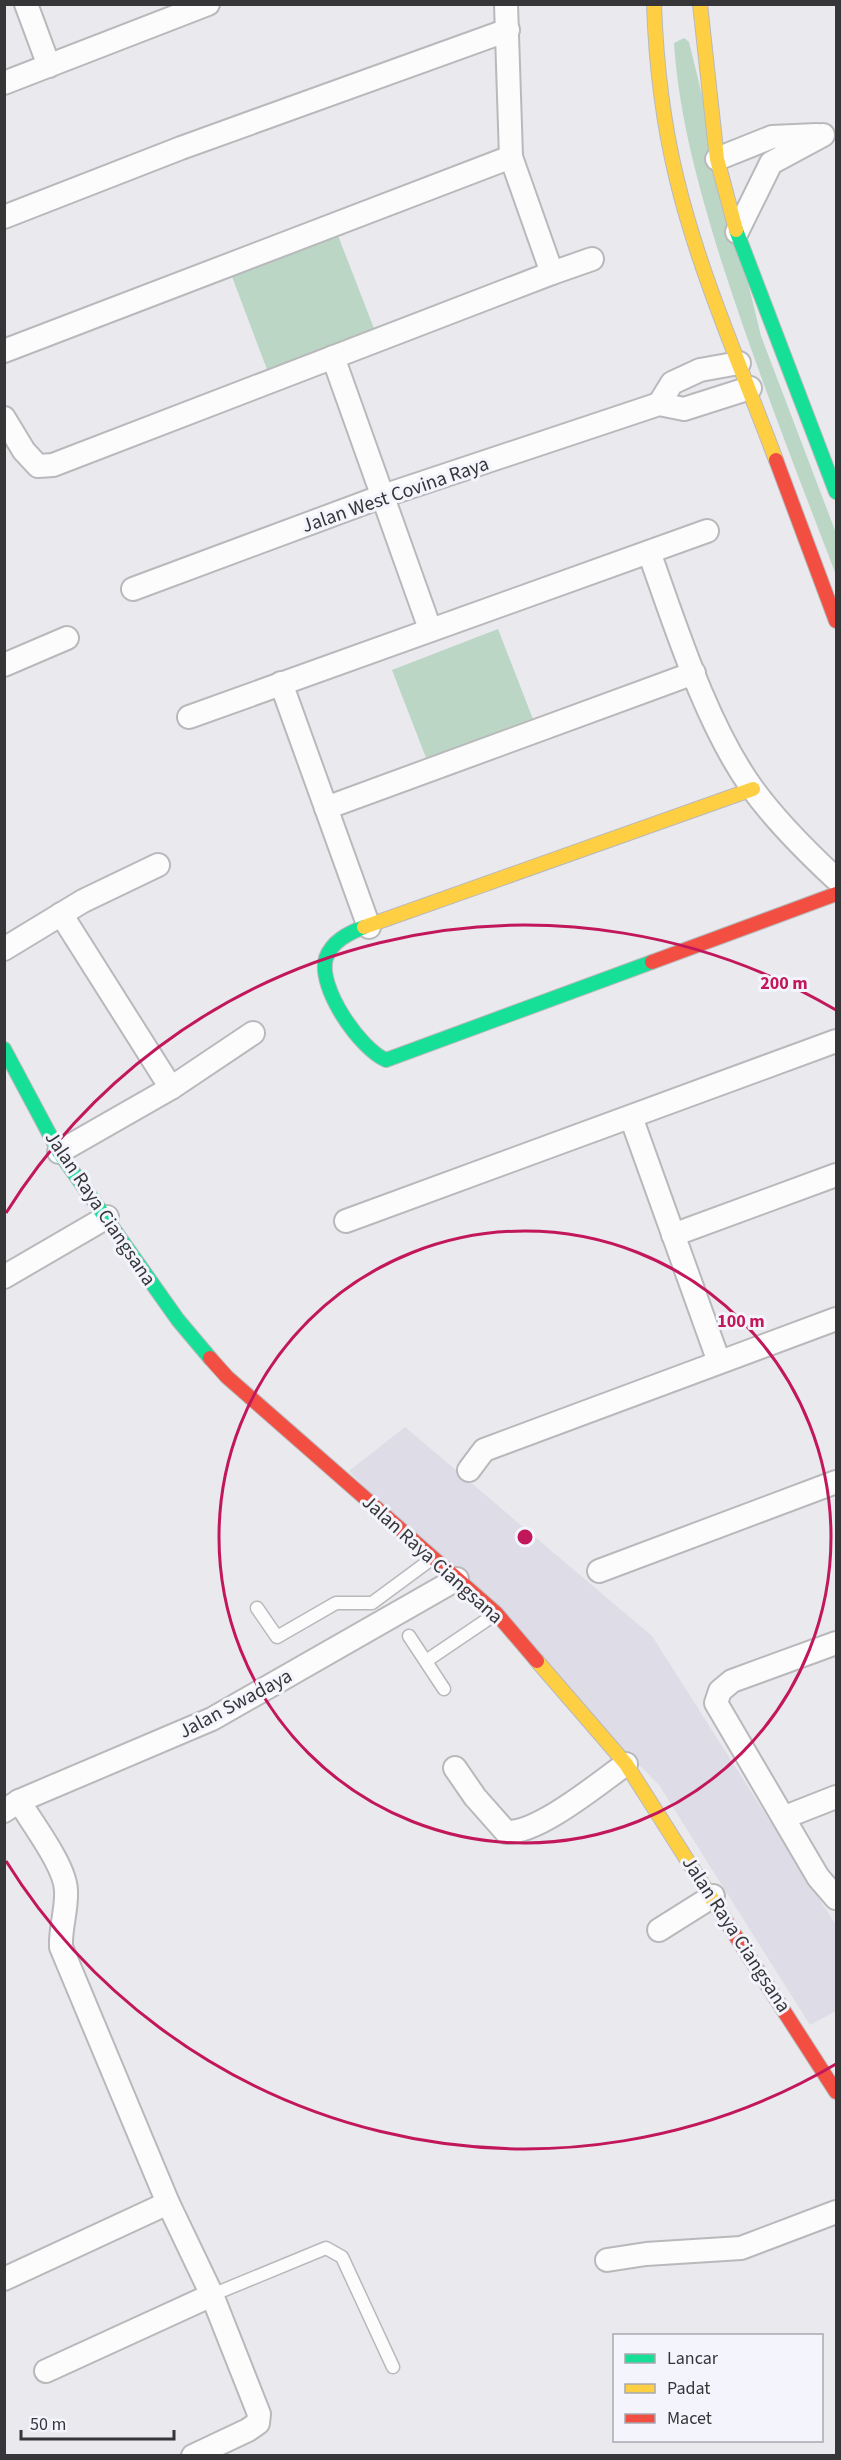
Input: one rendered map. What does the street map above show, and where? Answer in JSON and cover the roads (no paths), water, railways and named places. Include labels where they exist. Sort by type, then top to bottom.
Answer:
[{"type":"street","points":[[26,4],[49,66]]},
{"type":"street","points":[[4,83],[208,4]]},
{"type":"street","points":[[506,4],[511,157],[552,273]]},
{"type":"street","points":[[654,4],[656,56],[677,180],[702,260],[837,621]]},
{"type":"street","points":[[700,4],[717,159],[737,232],[837,492]]},
{"type":"street","points":[[4,217],[181,148],[508,30]]},
{"type":"street","points":[[717,159],[772,137],[830,133]]},
{"type":"street","points":[[737,232],[771,163],[830,133]]},
{"type":"street","points":[[4,351],[511,157]]},
{"type":"street","points":[[4,418],[24,452],[38,466],[53,465],[592,259]]},
{"type":"street","points":[[333,357],[430,629]]},
{"type":"street","points":[[659,404],[672,383],[700,370],[740,363]]},
{"type":"street","name":"Jalan West Covina Raya","points":[[133,588],[383,496],[659,404],[684,409],[750,388]]},
{"type":"street","points":[[189,717],[707,531]]},
{"type":"street","points":[[649,552],[693,673],[732,756],[753,789],[837,879]]},
{"type":"street","points":[[4,665],[67,638]]},
{"type":"street","points":[[326,808],[693,673]]},
{"type":"street","points":[[281,683],[369,927]]},
{"type":"street","points":[[753,789],[346,934],[330,950],[325,963],[329,986],[340,1009],[372,1054],[386,1060],[837,894]]},
{"type":"street","points":[[4,949],[61,914],[158,865]]},
{"type":"street","points":[[61,914],[171,1088]]},
{"type":"street","points":[[60,1152],[171,1088],[253,1033]]},
{"type":"street","points":[[346,1221],[837,1041]]},
{"type":"street","name":"Jalan Raya Ciangsana","points":[[4,1049],[60,1152],[178,1320],[227,1377],[496,1613],[626,1764],[714,1896],[837,2092]]},
{"type":"street","points":[[631,1117],[719,1362]]},
{"type":"street","points":[[673,1235],[837,1176]]},
{"type":"street","points":[[4,1277],[107,1217]]},
{"type":"street","points":[[469,1470],[484,1450],[837,1319]]},
{"type":"street","points":[[599,1570],[837,1482]]},
{"type":"street","name":"Jalan Swadaya","points":[[12,1806],[212,1719],[457,1579]]},
{"type":"street","points":[[837,1643],[732,1681],[720,1691],[716,1703],[785,1817],[818,1877],[837,1898]]},
{"type":"street","points":[[455,1768],[475,1797],[506,1832],[519,1833],[562,1809],[626,1764]]},
{"type":"street","points":[[785,1817],[837,1797]]},
{"type":"street","points":[[12,1806],[62,1874],[66,1891],[60,1927],[61,1947],[168,2204],[212,2295],[259,2414],[258,2423],[248,2430],[195,2455]]},
{"type":"street","points":[[659,1930],[714,1896]]},
{"type":"street","points":[[4,2279],[168,2204]]},
{"type":"street","points":[[607,2260],[646,2254],[741,2248],[837,2211]]},
{"type":"street","points":[[46,2371],[212,2295]]},
{"type":"lane","points":[[257,1608],[277,1637],[336,1603],[372,1603],[434,1557]]},
{"type":"lane","points":[[426,1661],[496,1613]]},
{"type":"lane","points":[[409,1636],[444,1689]]},
{"type":"lane","points":[[824,2071],[837,2063]]},
{"type":"lane","points":[[212,2295],[326,2248],[337,2252],[342,2257],[393,2367]]}]
